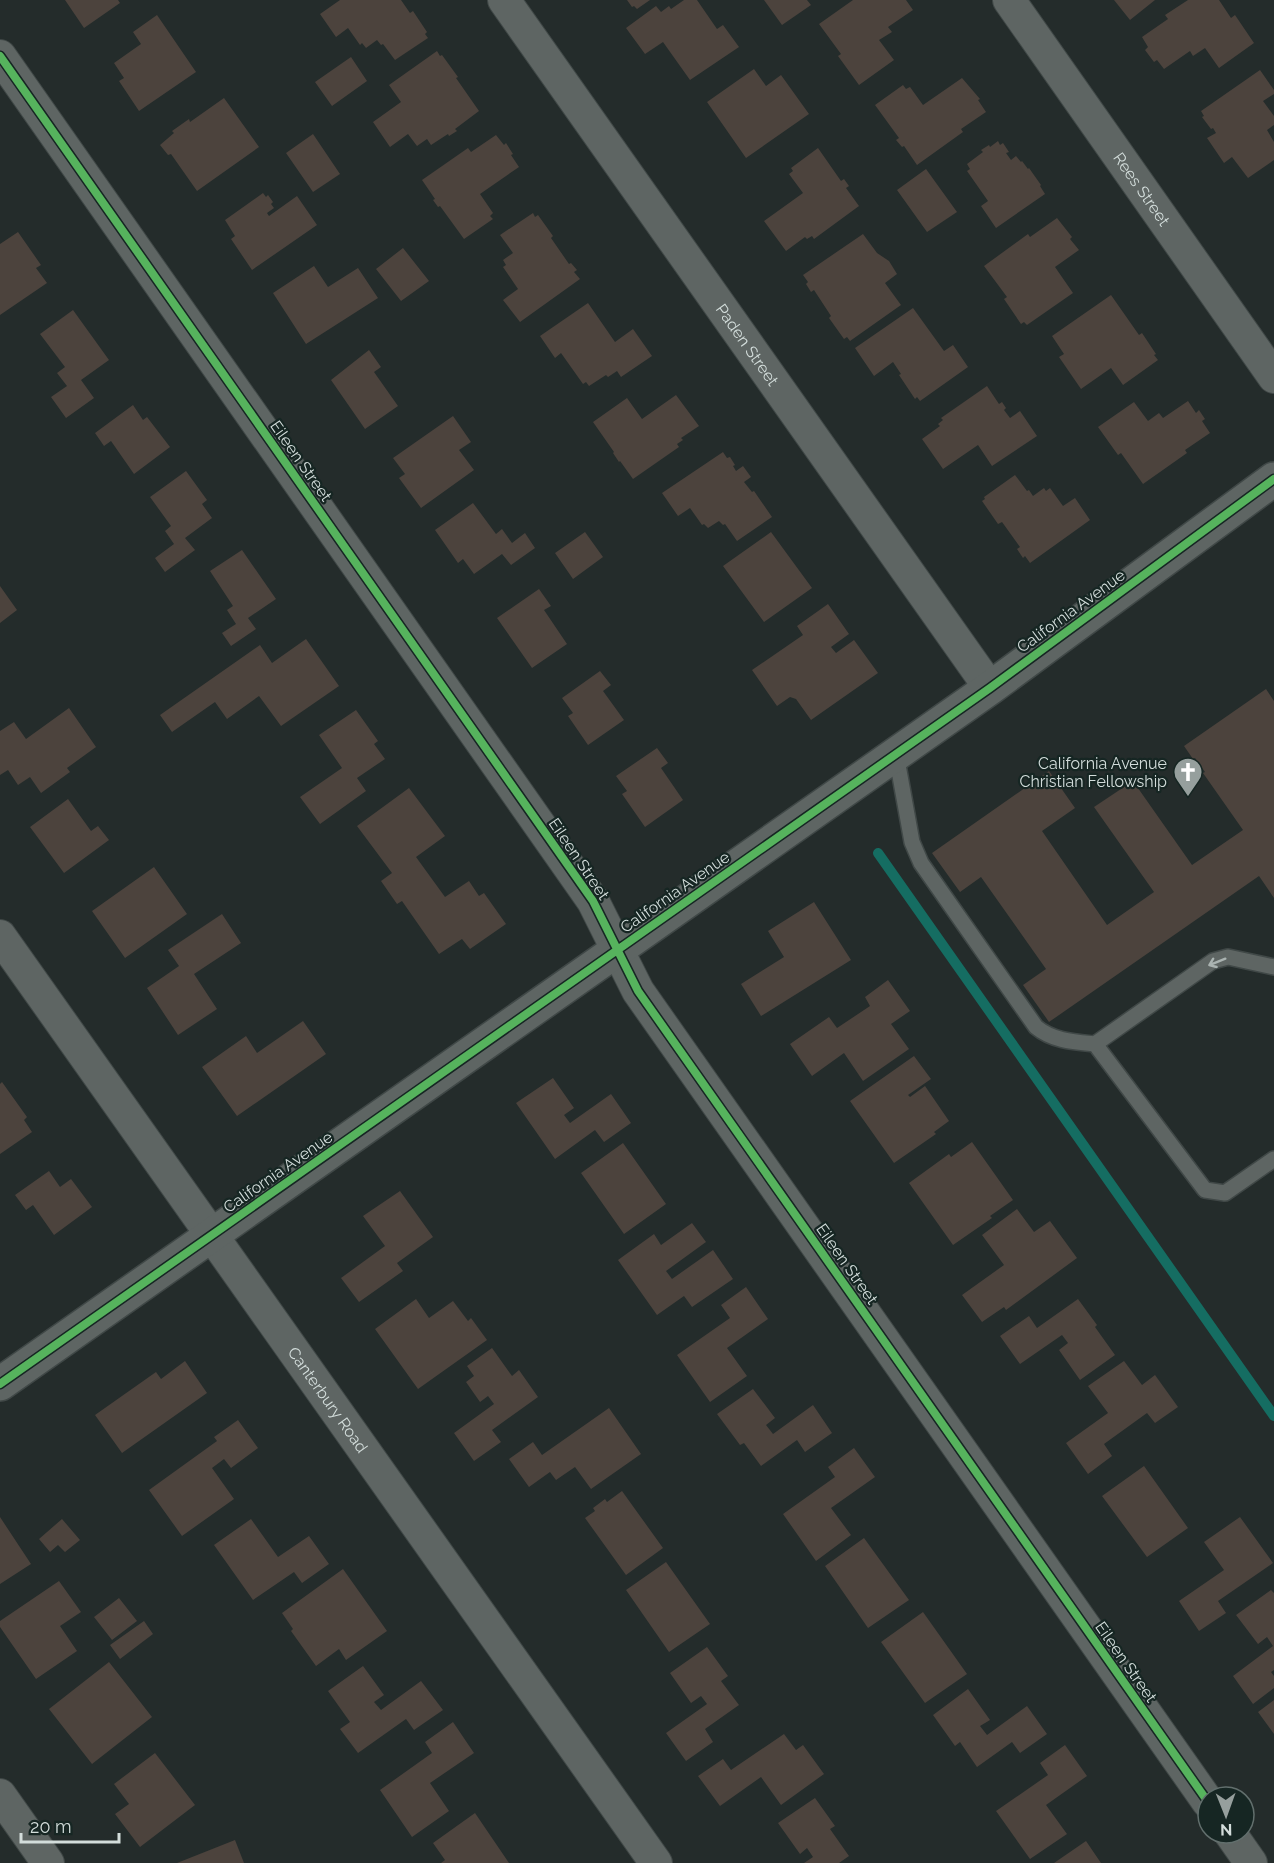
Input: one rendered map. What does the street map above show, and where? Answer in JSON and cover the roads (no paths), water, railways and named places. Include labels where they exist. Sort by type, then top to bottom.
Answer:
[{"type":"main road","name":"California Avenue","points":[[0,1384],[990,688],[1274,479]]},
{"type":"street","name":"Paden Street","points":[[504,0],[990,688]]},
{"type":"street","name":"Rees Street","points":[[1009,0],[1274,377]]},
{"type":"street","name":"Eileen Street","points":[[0,56],[593,901],[638,991],[1196,1785]]},
{"type":"street","name":"Canterbury Road","points":[[0,936],[656,1863]]},
{"type":"street","points":[[0,1795],[48,1863]]},
{"type":"street","points":[[1238,1845],[1251,1863]]},
{"type":"lane","points":[[896,754],[912,842],[921,863],[1036,1027],[1044,1034],[1064,1041],[1095,1044],[1213,962],[1228,957],[1274,967]]},
{"type":"lane","points":[[1095,1044],[1204,1190],[1225,1192],[1274,1159]]},
{"type":"waterway","points":[[878,853],[1274,1416]]},
{"type":"place","name":"California Avenue Christian Fellowship","points":[[1188,798]]}]
